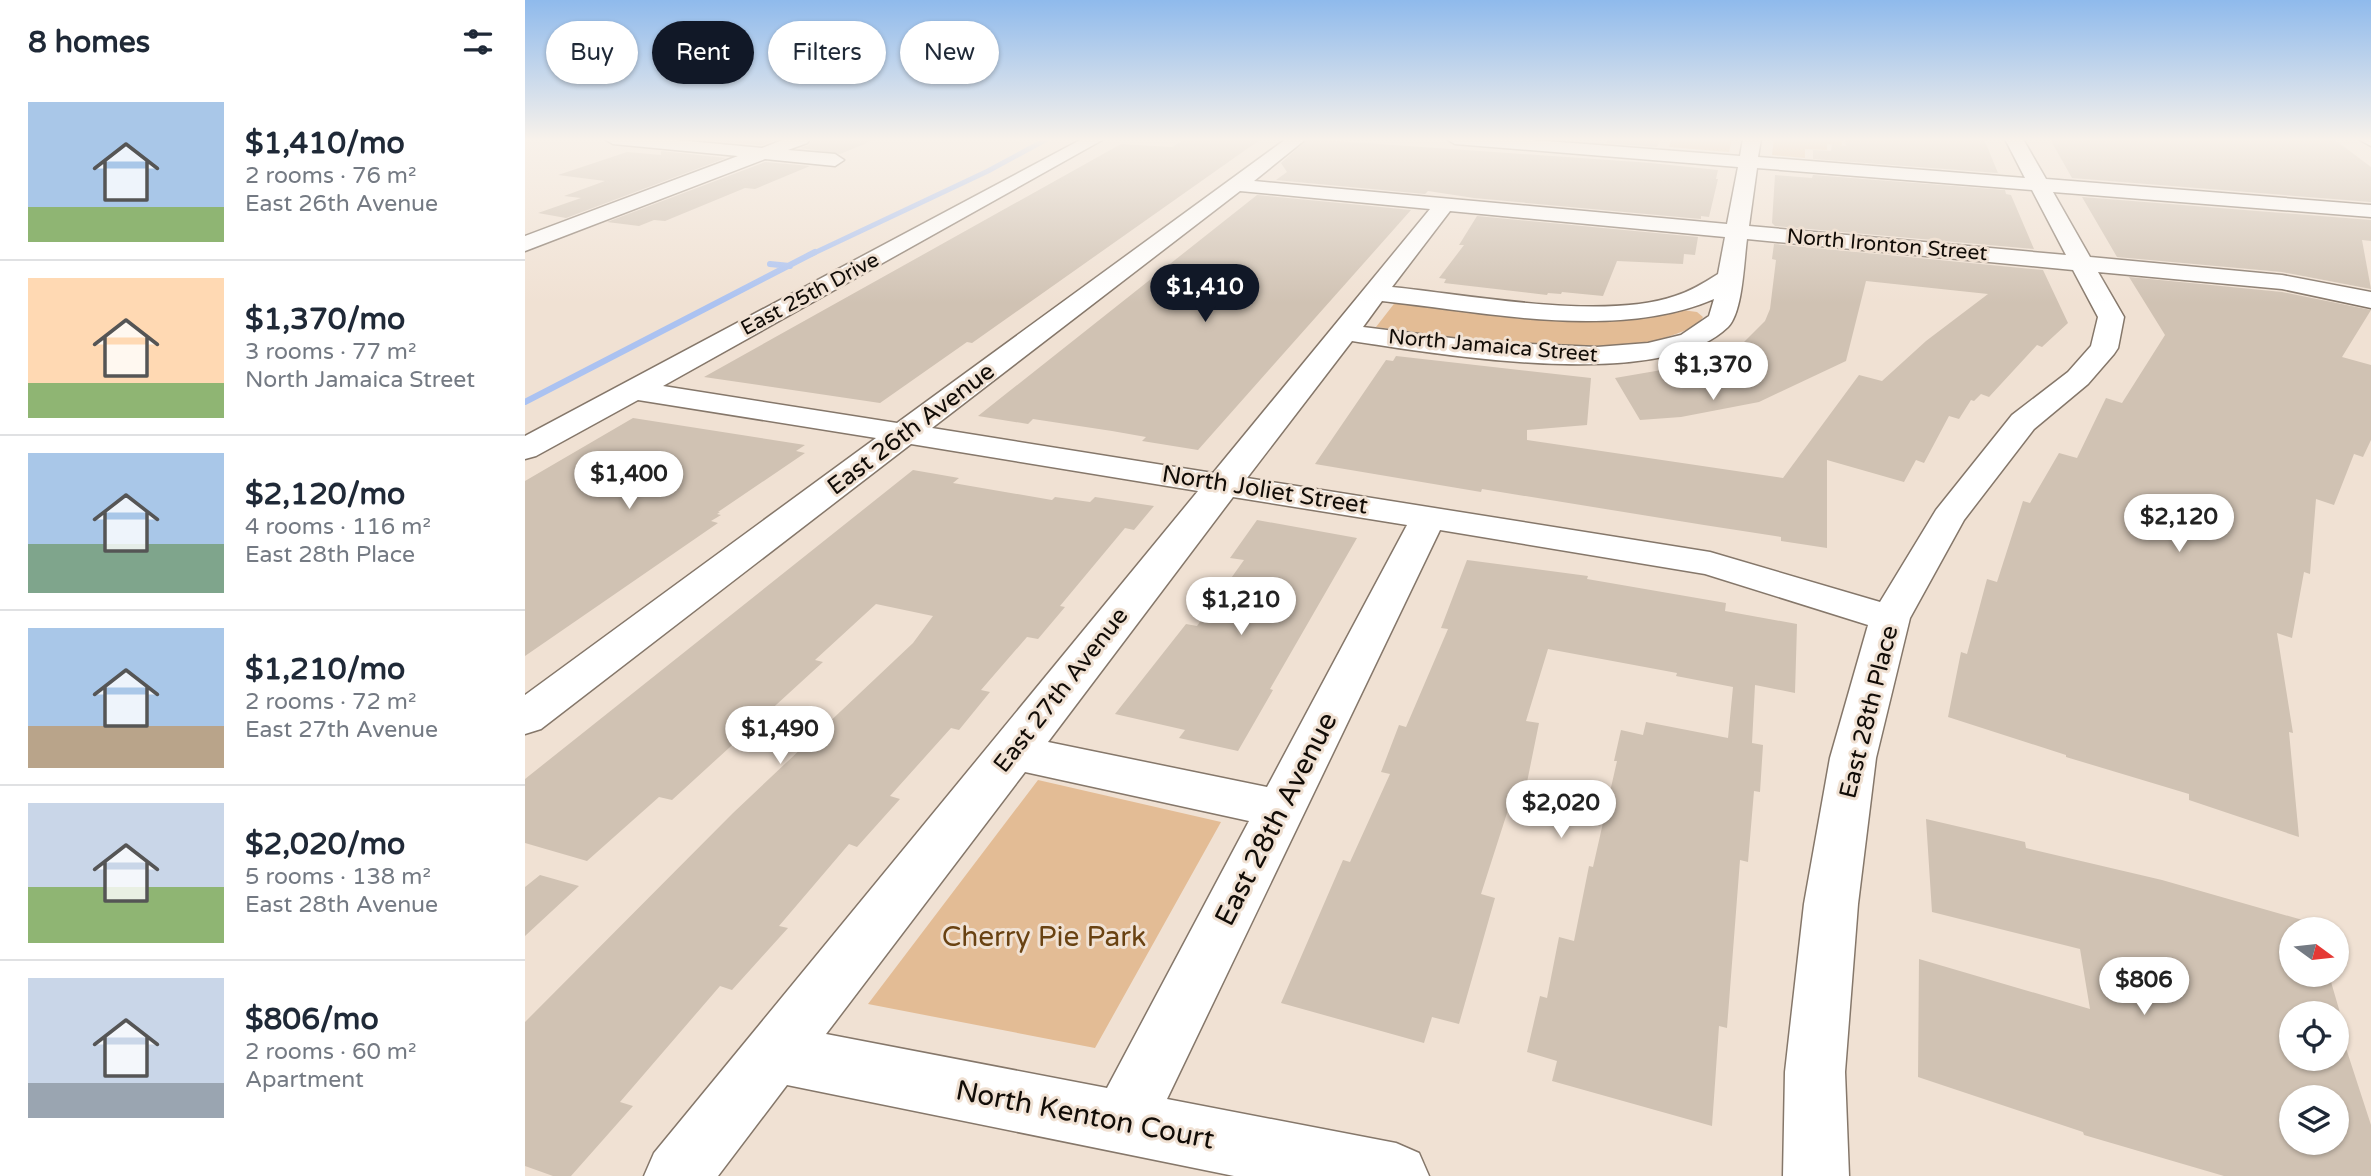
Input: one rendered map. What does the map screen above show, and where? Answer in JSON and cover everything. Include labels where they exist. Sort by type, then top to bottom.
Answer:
[{"type":"street","points":[[531,239],[653,194]]},
{"type":"street","name":"East 25th Drive","points":[[525,449],[994,194]]},
{"type":"street","name":"East 26th Avenue","points":[[525,718],[1223,194]]},
{"type":"street","name":"North Ironton Street","points":[[1333,194],[2282,282],[2371,300]]},
{"type":"street","points":[[1678,304],[1711,313],[1719,321],[1725,306],[1743,194]]},
{"type":"street","name":"East 28th Place","points":[[1815,1176],[1815,1072],[1831,904],[1853,758],[1890,618],[1948,517],[1979,477],[2023,422],[2078,378],[2104,348],[2111,317],[2044,194]]},
{"type":"street","points":[[2152,194],[2371,211]]},
{"type":"street","name":"East 27th Avenue","points":[[677,1176],[1445,204]]},
{"type":"street","points":[[531,239],[586,243]]},
{"type":"street","points":[[1678,304],[1705,294],[1730,277]]},
{"type":"street","name":"North Jamaica Street","points":[[1375,293],[1577,313],[1618,314],[1678,304]]},
{"type":"street","name":"North Jamaica Street","points":[[1344,332],[1520,352],[1599,356],[1668,347],[1700,335],[1719,321]]},
{"type":"street","name":"North Joliet Street","points":[[633,390],[1710,563],[1890,618]]},
{"type":"street","name":"East 28th Avenue","points":[[1123,1122],[1429,516]]},
{"type":"street","points":[[1013,752],[1281,808]]},
{"type":"street","name":"North Kenton Court","points":[[774,1053],[1396,1176]]},
{"type":"green space","points":[[1397,300],[1613,320],[1682,310],[1697,312],[1703,317],[1684,331],[1642,343],[1606,348],[1527,347],[1376,327]]},
{"type":"green space","name":"Cherry Pie Park","points":[[1038,780],[1221,822],[1095,1048],[868,1004]]},
{"type":"building","points":[[630,194],[566,218],[538,213],[581,198],[564,196]]},
{"type":"building","points":[[681,194],[731,194],[665,221],[654,220],[639,226],[607,222]]},
{"type":"building","points":[[1032,194],[1183,194],[972,343],[967,342],[880,403],[704,377]]},
{"type":"building","points":[[1447,194],[1714,194],[1709,217],[1701,216],[1701,219]]},
{"type":"building","points":[[1774,194],[2006,194],[2011,195],[2034,249],[1775,226],[1772,223]]},
{"type":"building","points":[[2270,194],[2371,194],[2371,202]]},
{"type":"building","points":[[1257,195],[1411,210],[1198,450],[1142,441],[1146,437],[1112,431],[1033,419],[1028,424],[978,416]]},
{"type":"building","points":[[2082,197],[2371,220],[2371,241],[2362,240],[2371,289],[2282,272],[2117,257]]},
{"type":"building","points":[[1477,216],[1698,237],[1695,255],[1684,254],[1683,264],[1617,261],[1603,296],[1562,292],[1547,295],[1444,283],[1446,279],[1439,278],[1464,245],[1459,245]]},
{"type":"building","points":[[1774,244],[2043,270],[2068,323],[2042,347],[2037,345],[1989,397],[1981,394],[1974,401],[1971,400],[1959,419],[1949,416],[1924,463],[1916,460],[1904,482],[1827,460],[1827,548],[1781,541],[1781,537],[1315,464],[1386,360],[1393,361],[1396,356],[1591,378],[1587,425],[1527,430],[1527,440],[1783,478],[1859,375],[1882,381],[1926,341],[1988,294],[1866,281],[1846,361],[1759,402],[1681,417],[1640,420],[1615,378],[1708,362],[1736,350],[1765,321],[1770,309],[1776,260],[1772,259]]},
{"type":"building","points":[[2129,277],[2282,292],[2371,310],[2342,357],[2371,365],[2371,440],[2363,457],[2354,454],[2334,505],[2316,499],[2310,574],[2304,572],[2292,638],[2277,633],[2293,733],[2289,732],[2299,837],[2189,800],[2189,794],[2066,757],[1948,717],[1961,652],[1967,654],[1987,579],[1997,582],[2023,501],[2030,503],[2059,453],[2077,458],[2106,398],[2122,403],[2165,335]]},
{"type":"building","points":[[633,418],[805,445],[796,451],[805,453],[718,512],[717,514],[721,515],[711,521],[718,523],[525,656],[525,481]]},
{"type":"building","points":[[913,470],[959,478],[953,483],[1052,500],[1055,497],[1090,502],[1095,497],[1154,506],[1134,530],[1125,528],[1060,606],[1065,607],[1038,639],[1027,637],[981,690],[990,692],[959,730],[951,728],[890,796],[900,799],[857,847],[849,844],[779,926],[788,928],[732,990],[720,986],[620,1102],[633,1106],[571,1176],[553,1176],[525,1166],[525,1022],[733,813],[913,643],[933,616],[876,604],[815,660],[823,662],[672,800],[659,797],[587,861],[525,843],[525,779]]},
{"type":"building","points":[[1257,520],[1357,538],[1270,689],[1273,690],[1238,751],[1179,738],[1185,730],[1115,714],[1186,624],[1197,626],[1244,560],[1230,558]]},
{"type":"building","points":[[1467,560],[1588,576],[1587,579],[1726,603],[1725,611],[1797,624],[1795,693],[1755,685],[1752,743],[1763,745],[1760,792],[1754,791],[1748,862],[1740,860],[1727,1028],[1719,1026],[1712,1126],[1552,1081],[1557,1061],[1527,1052],[1540,996],[1547,998],[1559,937],[1574,941],[1589,866],[1593,867],[1617,761],[1614,761],[1621,730],[1643,735],[1646,722],[1728,738],[1733,687],[1676,676],[1677,673],[1548,649],[1526,721],[1539,723],[1526,787],[1516,785],[1481,894],[1495,898],[1459,1024],[1432,1017],[1424,1043],[1281,1003],[1343,860],[1350,862],[1390,774],[1381,772],[1399,725],[1406,727],[1448,629],[1441,628]]},
{"type":"building","points":[[1926,819],[2025,842],[2026,848],[2162,880],[2292,917],[2279,917],[2279,987],[2333,987],[2337,1001],[2279,1001],[2279,1071],[2349,1071],[2349,1057],[2371,1125],[2371,1176],[2224,1176],[2084,1135],[2083,1132],[1918,1077],[1919,959],[2090,1009],[2080,949],[1932,912]]},
{"type":"building","points":[[540,875],[579,886],[525,936],[525,887]]},
{"type":"waterway","points":[[812,254],[939,194]]},
{"type":"waterway","points":[[788,266],[815,252]]},
{"type":"waterway","points":[[770,264],[788,266]]},
{"type":"waterway","points":[[525,402],[788,266]]}]
